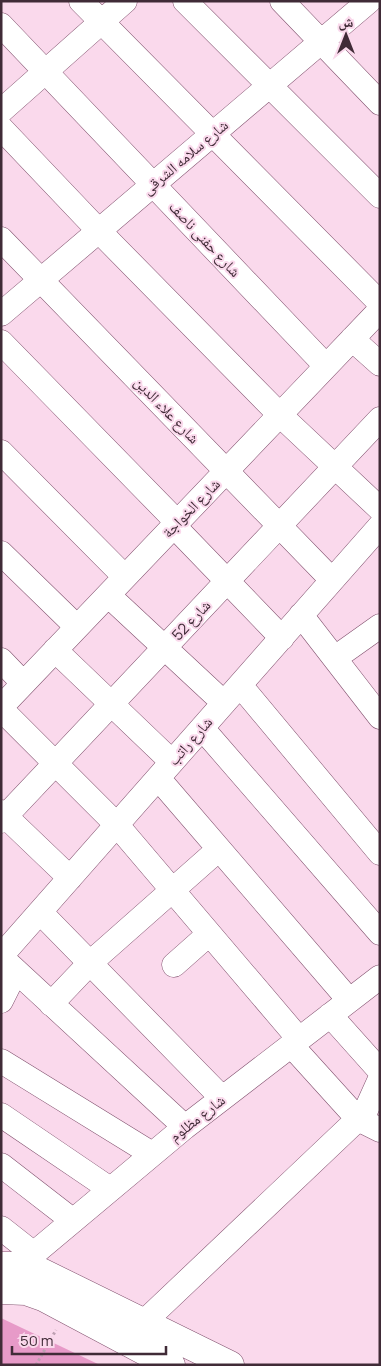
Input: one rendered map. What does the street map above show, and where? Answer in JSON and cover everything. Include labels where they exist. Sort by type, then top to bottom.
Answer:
[{"type":"main road","points":[[18,1262],[53,1277],[230,1365]]},
{"type":"main road","points":[[1,1290],[26,1290],[68,1310],[171,1365]]},
{"type":"street","points":[[81,1],[380,303]]},
{"type":"street","points":[[1,111],[125,1]]},
{"type":"street","points":[[185,1],[380,196]]},
{"type":"street","points":[[282,1],[380,104]]},
{"type":"street","name":"شارع سلامه الشرقى","points":[[1,314],[369,1]]},
{"type":"street","name":"شارع حفنى ناصف","points":[[1,25],[326,366]]},
{"type":"street","points":[[1,128],[98,230],[280,415],[380,509]]},
{"type":"street","name":"شارع علاء الدين","points":[[1,239],[332,580]]},
{"type":"street","name":"شارع الخواجة","points":[[1,708],[380,310]]},
{"type":"street","points":[[352,339],[380,364]]},
{"type":"street","points":[[1,342],[282,638]]},
{"type":"street","name":"شارع 52","points":[[3,817],[112,705],[380,419]]},
{"type":"street","points":[[1,452],[125,577]]},
{"type":"street","name":"شارع راتب","points":[[1,1001],[5,963],[40,912],[380,526]]},
{"type":"street","points":[[1,553],[77,628]]},
{"type":"street","points":[[108,595],[224,703]]},
{"type":"street","points":[[301,615],[380,717]]},
{"type":"street","points":[[335,658],[380,626]]},
{"type":"street","points":[[55,650],[112,705],[165,770],[219,849],[349,1000]]},
{"type":"street","points":[[1,660],[24,683]]},
{"type":"street","points":[[240,685],[380,853]]},
{"type":"street","points":[[1,708],[117,825],[209,934],[358,1120],[380,1130]]},
{"type":"street","points":[[202,728],[380,933]]},
{"type":"street","points":[[3,817],[70,878]]},
{"type":"street","points":[[51,1004],[90,963],[219,849]]},
{"type":"street","points":[[40,912],[222,1098]]},
{"type":"street","points":[[174,966],[209,934]]},
{"type":"street","points":[[5,963],[185,1127]]},
{"type":"street","name":"شارع مظلوم","points":[[18,1262],[185,1127],[380,977]]},
{"type":"street","points":[[330,1015],[380,1071]]},
{"type":"street","points":[[1,1061],[152,1154]]},
{"type":"street","points":[[144,1322],[358,1120],[366,1110],[380,1079]]},
{"type":"street","points":[[1,1115],[110,1188]]},
{"type":"street","points":[[1,1165],[72,1220]]},
{"type":"street","points":[[1,1228],[18,1262]]},
{"type":"path","points":[[36,1365],[68,1310]]},
{"type":"shaded area","points":[[1,1318],[100,1365],[1,1365]]}]
